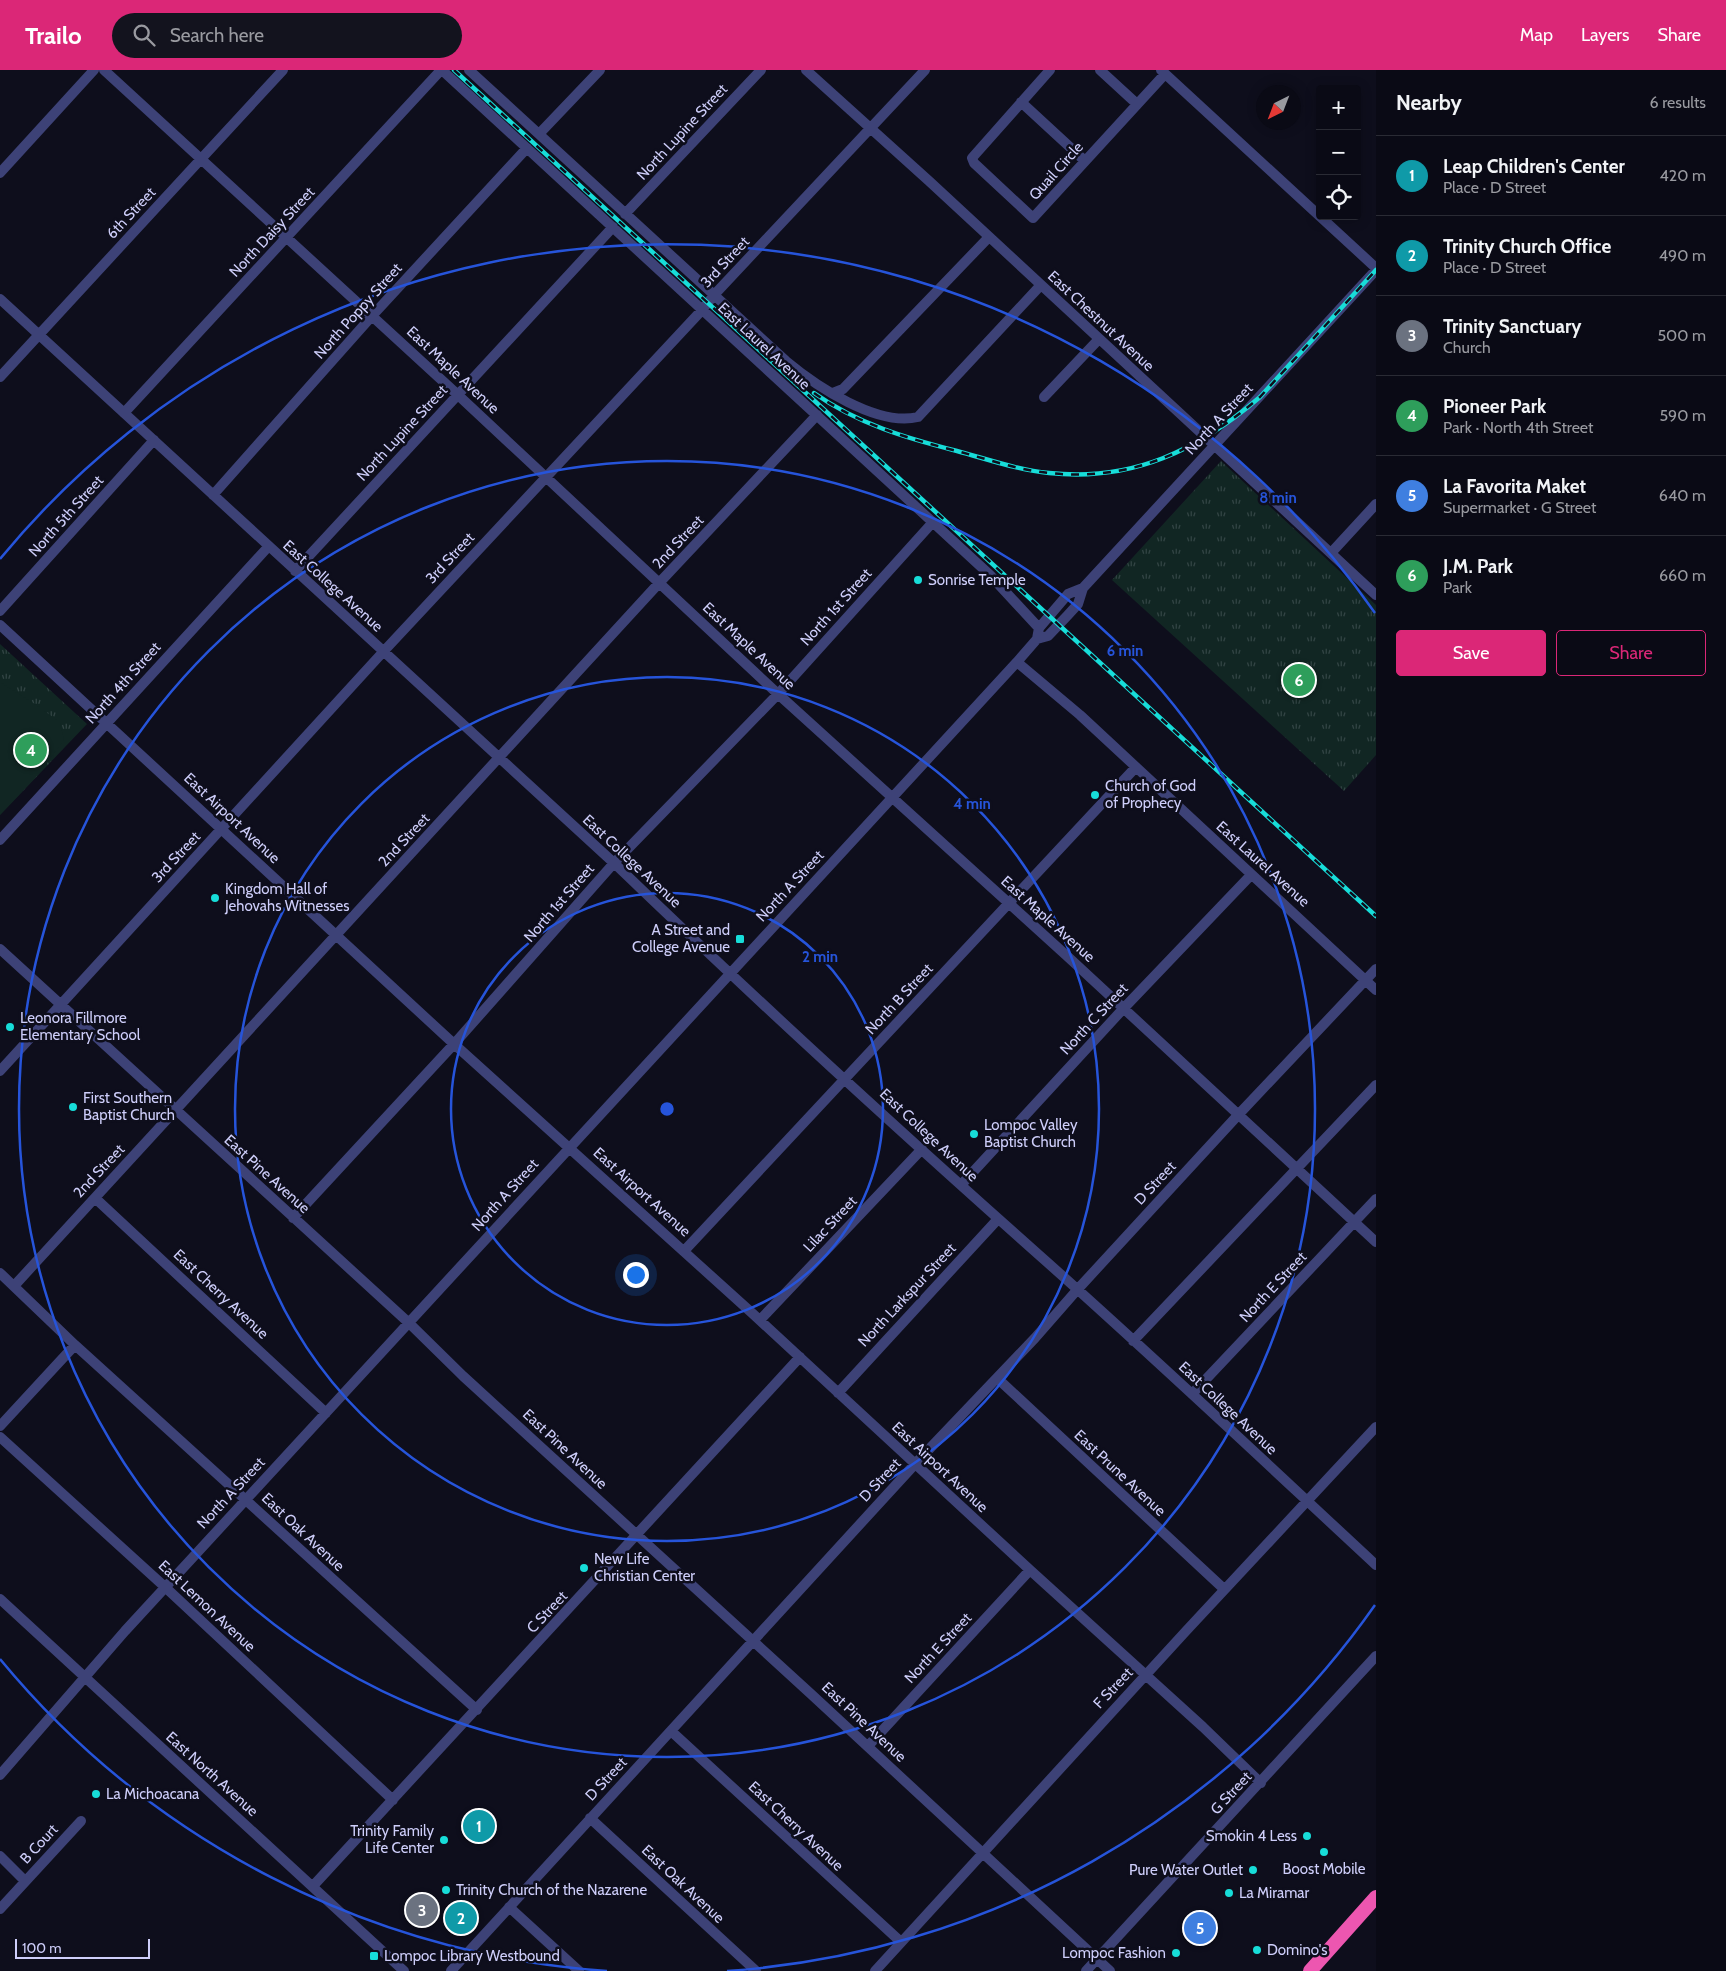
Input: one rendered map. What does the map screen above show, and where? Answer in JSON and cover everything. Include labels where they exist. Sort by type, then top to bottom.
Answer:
[{"type":"highway","points":[[1310,1971],[1376,1898]]},
{"type":"street","points":[[0,173],[94,70]]},
{"type":"street","name":"East Maple Avenue","points":[[104,70],[660,582],[778,694],[1239,1114],[1376,1242]]},
{"type":"street","name":"6th Street","points":[[0,377],[283,70]]},
{"type":"street","name":"East Laurel Avenue","points":[[441,70],[1004,588],[1040,628]]},
{"type":"street","name":"North Daisy Street","points":[[124,413],[441,70]]},
{"type":"street","name":"East Laurel Avenue","points":[[469,70],[798,371],[848,403],[895,419],[907,420],[918,417],[1040,286]]},
{"type":"street","points":[[539,134],[600,70]]},
{"type":"street","name":"North Lupine Street","points":[[625,214],[760,70]]},
{"type":"street","name":"East Chestnut Avenue","points":[[806,70],[989,236],[1040,286],[1100,339],[1376,595]]},
{"type":"street","name":"3rd Street","points":[[0,1071],[383,652],[925,70]]},
{"type":"street","name":"Quail Circle","points":[[1050,70],[972,158],[974,163],[1033,218],[1137,104],[1163,72]]},
{"type":"street","points":[[1100,70],[1137,104]]},
{"type":"street","points":[[1163,72],[1376,269]]},
{"type":"street","points":[[1021,102],[1085,161]]},
{"type":"street","name":"North Poppy Street","points":[[213,495],[372,316],[527,148]]},
{"type":"street","name":"North Lupine Street","points":[[295,572],[613,227]]},
{"type":"street","points":[[833,393],[843,389],[989,236]]},
{"type":"street","name":"North A Street","points":[[1037,639],[1048,636],[1078,604],[1083,588],[1376,269]]},
{"type":"street","name":"East College Avenue","points":[[0,299],[614,863],[730,973],[1192,1394],[1376,1565]]},
{"type":"street","points":[[1044,397],[1100,339]]},
{"type":"street","name":"2nd Street","points":[[14,1286],[660,582],[817,415]]},
{"type":"street","name":"North 5th Street","points":[[0,611],[154,440]]},
{"type":"street","points":[[1331,553],[1376,504]]},
{"type":"street","name":"North 1st Street","points":[[292,1218],[454,1044],[614,863],[778,694],[933,522]]},
{"type":"street","name":"North 4th Street","points":[[0,840],[268,547]]},
{"type":"street","name":"North A Street","points":[[0,1775],[165,1587],[1017,662],[1037,639],[1040,628],[1068,594],[1083,588]]},
{"type":"street","name":"East Airport Avenue","points":[[0,626],[338,935],[454,1044],[570,1146],[760,1320],[1261,1783]]},
{"type":"street","name":"East Laurel Avenue","points":[[1017,662],[1080,715],[1376,990]]},
{"type":"street","name":"North B Street","points":[[684,1251],[1136,767]]},
{"type":"street","name":"North C Street","points":[[961,1184],[1123,1009],[1251,875]]},
{"type":"street","name":"East Pine Avenue","points":[[0,949],[409,1323],[463,1376],[868,1746],[1110,1971]]},
{"type":"street","name":"D Street","points":[[451,1971],[915,1464],[1035,1338],[1239,1114],[1367,981],[1376,969]]},
{"type":"street","points":[[1133,1341],[1376,1085]]},
{"type":"street","name":"Lilac Street","points":[[760,1320],[922,1149]]},
{"type":"street","name":"East Cherry Avenue","points":[[95,1198],[326,1413]]},
{"type":"street","name":"North E Street","points":[[1192,1394],[1376,1199]]},
{"type":"street","name":"North Larkspur Street","points":[[838,1393],[998,1219]]},
{"type":"street","name":"East Oak Avenue","points":[[0,1272],[75,1345],[477,1710]]},
{"type":"street","points":[[0,1426],[75,1345]]},
{"type":"street","name":"C Street","points":[[314,1886],[800,1357]]},
{"type":"street","name":"East Prune Avenue","points":[[997,1378],[1224,1589]]},
{"type":"street","name":"F Street","points":[[874,1971],[1224,1589],[1376,1427]]},
{"type":"street","name":"East Lemon Avenue","points":[[0,1436],[165,1587],[392,1800]]},
{"type":"street","name":"North E Street","points":[[868,1746],[1030,1570]]},
{"type":"street","name":"East North Avenue","points":[[0,1599],[84,1678],[314,1886],[404,1971]]},
{"type":"street","name":"G Street","points":[[1086,1971],[1376,1656]]},
{"type":"street","name":"East Cherry Avenue","points":[[671,1731],[901,1942]]},
{"type":"street","name":"East Oak Avenue","points":[[590,1818],[756,1971]]},
{"type":"street","name":"B Court","points":[[0,1909],[80,1821]]},
{"type":"street","points":[[0,1856],[26,1881]]},
{"type":"street","points":[[509,1907],[579,1971]]},
{"type":"green space","points":[[1221,461],[1376,605],[1376,755],[1344,791],[1112,580]]},
{"type":"green space","points":[[0,644],[87,724],[0,815]]},
{"type":"green space","points":[[0,682],[41,708],[60,723],[64,740],[37,776],[0,815]]},
{"type":"railway","points":[[454,70],[1376,916]]},
{"type":"railway","points":[[814,393],[865,422],[883,429],[1014,467],[1037,472],[1080,474],[1109,472],[1136,467],[1188,447],[1237,416],[1260,397],[1376,270]]},
{"type":"place","name":"Sonrise Temple","points":[[918,580]]},
{"type":"place","name":"J.M. Park","points":[[1299,680]]},
{"type":"place","name":"Pioneer Park","points":[[31,750]]},
{"type":"place","name":"Church of God of Prophecy","points":[[1095,795]]},
{"type":"place","name":"Kingdom Hall of Jehovahs Witnesses","points":[[215,898]]},
{"type":"place","name":"A Street and College Avenue","points":[[740,939]]},
{"type":"place","name":"Leonora Fillmore Elementary School","points":[[10,1027]]},
{"type":"place","name":"First Southern Baptist Church","points":[[73,1107]]},
{"type":"place","name":"Lompoc Valley Baptist Church","points":[[974,1134]]},
{"type":"place","name":"New Life Christian Center","points":[[584,1568]]},
{"type":"place","name":"La Michoacana","points":[[96,1794]]},
{"type":"place","name":"Leap Children's Center","points":[[479,1826]]},
{"type":"place","name":"Smokin 4 Less","points":[[1307,1836]]},
{"type":"place","name":"Trinity Family Life Center","points":[[444,1840]]},
{"type":"place","name":"Boost Mobile","points":[[1324,1852]]},
{"type":"place","name":"Pure Water Outlet","points":[[1253,1870]]},
{"type":"place","name":"Trinity Church of the Nazarene","points":[[446,1890]]},
{"type":"place","name":"La Miramar","points":[[1229,1893]]},
{"type":"place","name":"Trinity Sanctuary","points":[[422,1910]]},
{"type":"place","name":"Trinity Church Office","points":[[461,1918]]},
{"type":"place","name":"La Favorita Maket","points":[[1200,1928]]},
{"type":"place","name":"Domino's","points":[[1257,1950]]},
{"type":"place","name":"Lompoc Fashion","points":[[1176,1953]]},
{"type":"place","name":"Lompoc Library Westbound","points":[[374,1956]]}]
